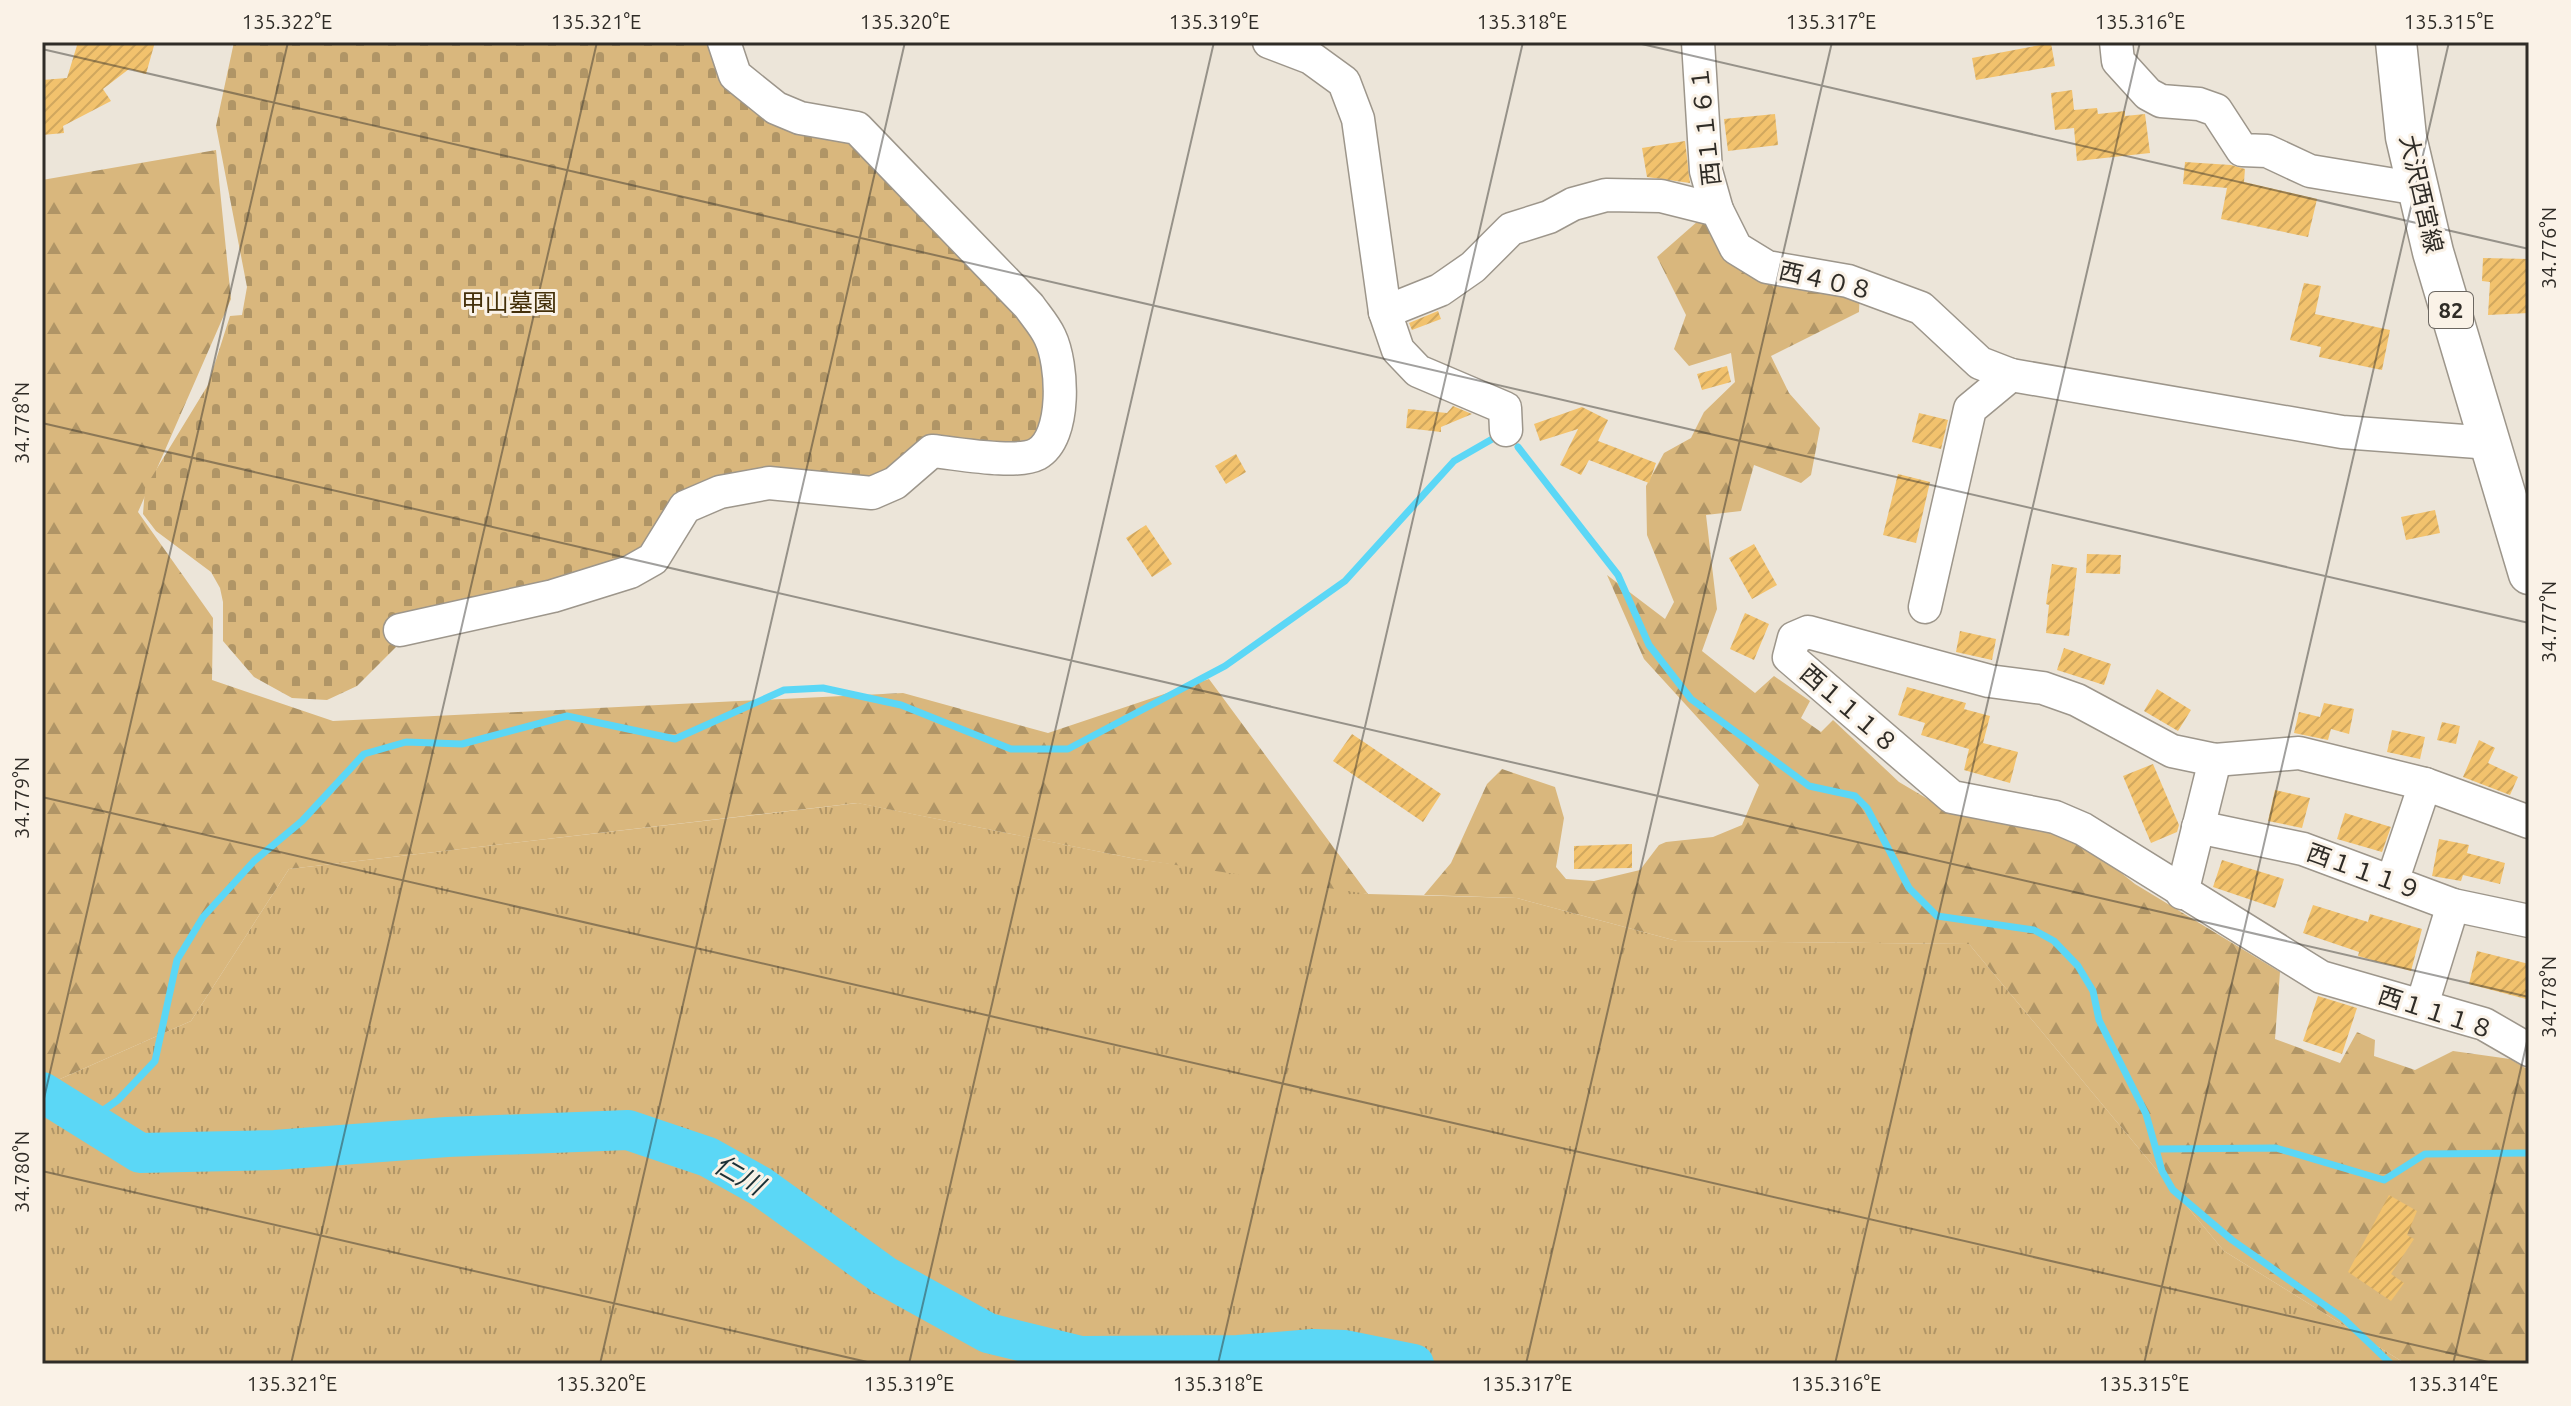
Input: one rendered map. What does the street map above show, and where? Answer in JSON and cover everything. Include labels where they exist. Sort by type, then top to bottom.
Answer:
[{"type":"main road","name":"大沢西宮線","points":[[2396,42],[2406,137],[2433,252],[2529,574]]},
{"type":"street","points":[[400,630],[553,596],[630,572],[653,559],[685,507],[720,492],[769,483],[872,493],[895,483],[932,451],[1012,458],[1036,454],[1050,440],[1059,409],[1059,368],[1050,338],[1029,306],[857,128],[800,118],[776,108],[735,75],[724,42]]},
{"type":"street","points":[[1269,42],[1311,58],[1344,82],[1358,119],[1385,312],[1398,350],[1418,371],[1505,408],[1506,430]]},
{"type":"street","name":"西１１６１","points":[[1698,42],[1706,171],[1717,210]]},
{"type":"street","points":[[2116,42],[2118,61],[2148,94],[2161,101],[2199,104],[2216,110],[2242,150],[2267,151],[2310,171],[2419,189]]},
{"type":"street","points":[[1385,312],[1440,290],[1473,267],[1511,229],[1549,217],[1573,204],[1606,195],[1661,196],[1717,210]]},
{"type":"street","name":"西４０８","points":[[1717,210],[1736,248],[1767,267],[1848,281],[1921,308],[1980,363],[2011,375],[2342,432],[2491,443]]},
{"type":"street","points":[[1925,607],[1966,418],[1970,409],[2011,375]]},
{"type":"street","name":"西１１１８","points":[[2529,822],[2425,784],[2299,753],[2215,760],[2172,751],[2077,700],[2043,688],[1989,681],[1808,632],[1794,638],[1789,657],[1952,797],[2055,817],[2083,829],[2321,977],[2484,1024],[2529,1050]]},
{"type":"street","points":[[2182,893],[2215,760]]},
{"type":"street","points":[[2392,882],[2425,784]]},
{"type":"street","name":"西１１１９","points":[[2198,827],[2303,849],[2453,905],[2529,921]]},
{"type":"street","points":[[2422,1005],[2453,905]]},
{"type":"green space","name":"甲山墓園","points":[[234,42],[717,42],[718,55],[854,138],[1023,309],[1050,369],[1042,437],[890,477],[717,484],[645,554],[403,640],[357,686],[327,700],[292,698],[254,677],[223,641],[223,602],[220,588],[211,572],[156,531],[143,514],[145,488],[208,385],[230,316],[242,315],[247,287],[216,126]]},
{"type":"green space","points":[[216,150],[231,299],[138,512],[213,618],[212,680],[333,721],[903,693],[1048,733],[1209,679],[1368,894],[1136,859],[857,803],[289,869],[191,1021],[42,1087],[42,180]]},
{"type":"green space","points":[[1706,214],[1738,267],[1860,287],[1859,312],[1771,356],[1789,393],[1820,428],[1811,475],[1801,483],[1754,465],[1741,511],[1706,515],[1717,609],[1702,651],[1755,693],[1774,676],[1810,701],[1801,718],[1821,732],[1833,720],[1899,782],[1943,808],[2052,830],[2090,848],[2135,884],[2280,972],[2275,1039],[2340,1063],[2357,1032],[2375,1040],[2374,1056],[2415,1070],[2453,1051],[2510,1059],[2529,1070],[2529,1364],[2406,1364],[2224,1251],[1969,944],[1677,941],[1517,898],[1424,895],[1451,863],[1487,784],[1502,769],[1555,787],[1564,818],[1556,867],[1566,879],[1594,881],[1640,870],[1659,845],[1666,842],[1713,837],[1742,825],[1759,785],[1644,659],[1607,575],[1665,619],[1674,602],[1647,535],[1646,486],[1664,453],[1691,438],[1704,412],[1735,382],[1731,353],[1689,366],[1674,349],[1686,315],[1657,257]]},
{"type":"green space","points":[[858,803],[1136,859],[1327,885],[1368,894],[1517,898],[1677,941],[1969,944],[2224,1251],[2406,1364],[42,1364],[42,1087],[191,1021],[289,869]]},
{"type":"building","points":[[78,42],[155,42],[146,74],[129,69],[103,89],[111,101],[63,126],[64,133],[42,135],[42,80],[67,78]]},
{"type":"building","points":[[2051,43],[2055,66],[1976,80],[1972,58]]},
{"type":"building","points":[[2072,90],[2074,110],[2097,108],[2098,114],[2125,111],[2125,116],[2145,114],[2150,153],[2077,161],[2074,128],[2055,130],[2051,93]]},
{"type":"building","points":[[1775,114],[1778,145],[1728,151],[1724,119]]},
{"type":"building","points":[[1685,141],[1690,183],[1647,177],[1642,148]]},
{"type":"building","points":[[2185,162],[2231,165],[2245,169],[2244,182],[2317,199],[2308,237],[2221,219],[2227,188],[2183,184]]},
{"type":"building","points":[[2483,258],[2529,259],[2529,313],[2488,315],[2490,282],[2482,281]]},
{"type":"building","points":[[2304,283],[2321,286],[2315,314],[2390,330],[2382,370],[2319,357],[2321,347],[2290,340]]},
{"type":"building","points":[[1438,311],[1441,319],[1412,330],[1409,323]]},
{"type":"building","points":[[1727,366],[1731,382],[1702,390],[1697,374]]},
{"type":"building","points":[[1453,406],[1472,414],[1441,427],[1441,432],[1406,428],[1408,409],[1447,413]]},
{"type":"building","points":[[1582,407],[1608,420],[1598,441],[1656,463],[1649,483],[1589,460],[1581,475],[1560,465],[1578,429],[1540,441],[1534,424]]},
{"type":"building","points":[[1919,413],[1948,420],[1941,449],[1912,442]]},
{"type":"building","points":[[1236,454],[1246,472],[1226,484],[1215,466]]},
{"type":"building","points":[[1898,474],[1930,482],[1916,543],[1883,535]]},
{"type":"building","points":[[2435,510],[2440,533],[2406,540],[2401,517]]},
{"type":"building","points":[[1146,525],[1172,564],[1152,577],[1126,538]]},
{"type":"building","points":[[1754,544],[1777,585],[1752,599],[1729,558]]},
{"type":"building","points":[[2087,554],[2121,555],[2120,574],[2086,573]]},
{"type":"building","points":[[2052,564],[2077,568],[2069,636],[2046,633],[2049,605],[2046,604]]},
{"type":"building","points":[[1745,613],[1769,624],[1754,660],[1730,649]]},
{"type":"building","points":[[1960,631],[1996,639],[1992,660],[1956,652]]},
{"type":"building","points":[[2064,648],[2111,664],[2104,685],[2057,670]]},
{"type":"building","points":[[1907,687],[1966,703],[1964,709],[1990,716],[1983,743],[2018,752],[2010,783],[1964,770],[1969,749],[1921,735],[1925,723],[1898,715]]},
{"type":"building","points":[[2157,689],[2191,710],[2178,731],[2144,711]]},
{"type":"building","points":[[2324,703],[2354,709],[2349,734],[2331,729],[2328,740],[2294,733],[2299,712],[2320,717]]},
{"type":"building","points":[[2442,722],[2460,726],[2456,744],[2437,740]]},
{"type":"building","points":[[2392,730],[2425,737],[2420,759],[2387,752]]},
{"type":"building","points":[[1352,734],[1441,794],[1423,822],[1333,761]]},
{"type":"building","points":[[2479,740],[2495,748],[2488,763],[2518,777],[2510,795],[2463,777]]},
{"type":"building","points":[[2153,764],[2179,825],[2177,832],[2151,843],[2123,776]]},
{"type":"building","points":[[2275,790],[2310,798],[2302,828],[2268,821]]},
{"type":"building","points":[[2345,813],[2391,827],[2382,852],[2337,839]]},
{"type":"building","points":[[2439,839],[2469,845],[2467,853],[2505,863],[2500,884],[2463,875],[2461,881],[2432,876]]},
{"type":"building","points":[[1632,844],[1632,868],[1574,869],[1574,846]]},
{"type":"building","points":[[2222,860],[2284,879],[2275,908],[2213,887]]},
{"type":"building","points":[[2313,905],[2368,922],[2370,914],[2422,929],[2411,971],[2358,956],[2359,952],[2303,933]]},
{"type":"building","points":[[2477,951],[2529,964],[2526,999],[2469,984]]},
{"type":"building","points":[[2318,996],[2357,1008],[2342,1054],[2303,1041]]},
{"type":"building","points":[[2389,1195],[2417,1211],[2407,1235],[2414,1239],[2391,1274],[2404,1283],[2391,1301],[2348,1272]]},
{"type":"waterway","points":[[86,1122],[118,1100],[155,1061],[177,960],[203,917],[254,861],[302,821],[364,754],[406,742],[462,744],[567,716],[675,739],[784,690],[823,688],[901,705],[1011,749],[1068,749],[1225,666],[1345,581],[1454,461],[1494,438]]},
{"type":"waterway","points":[[1518,447],[1618,575],[1649,645],[1691,699],[1809,786],[1855,796],[1867,808],[1909,888],[1937,916],[2034,930],[2054,941],[2078,966],[2093,991],[2099,1020],[2146,1114],[2162,1171],[2173,1190],[2232,1240],[2343,1318],[2391,1364]]},
{"type":"waterway","name":"仁川","points":[[42,1092],[140,1153],[275,1150],[447,1137],[628,1130],[708,1157],[760,1186],[885,1276],[988,1333],[1080,1356],[1238,1355],[1313,1349],[1345,1350],[1414,1364]]},
{"type":"waterway","points":[[2158,1149],[2276,1148],[2384,1180],[2425,1154],[2529,1153]]}]
